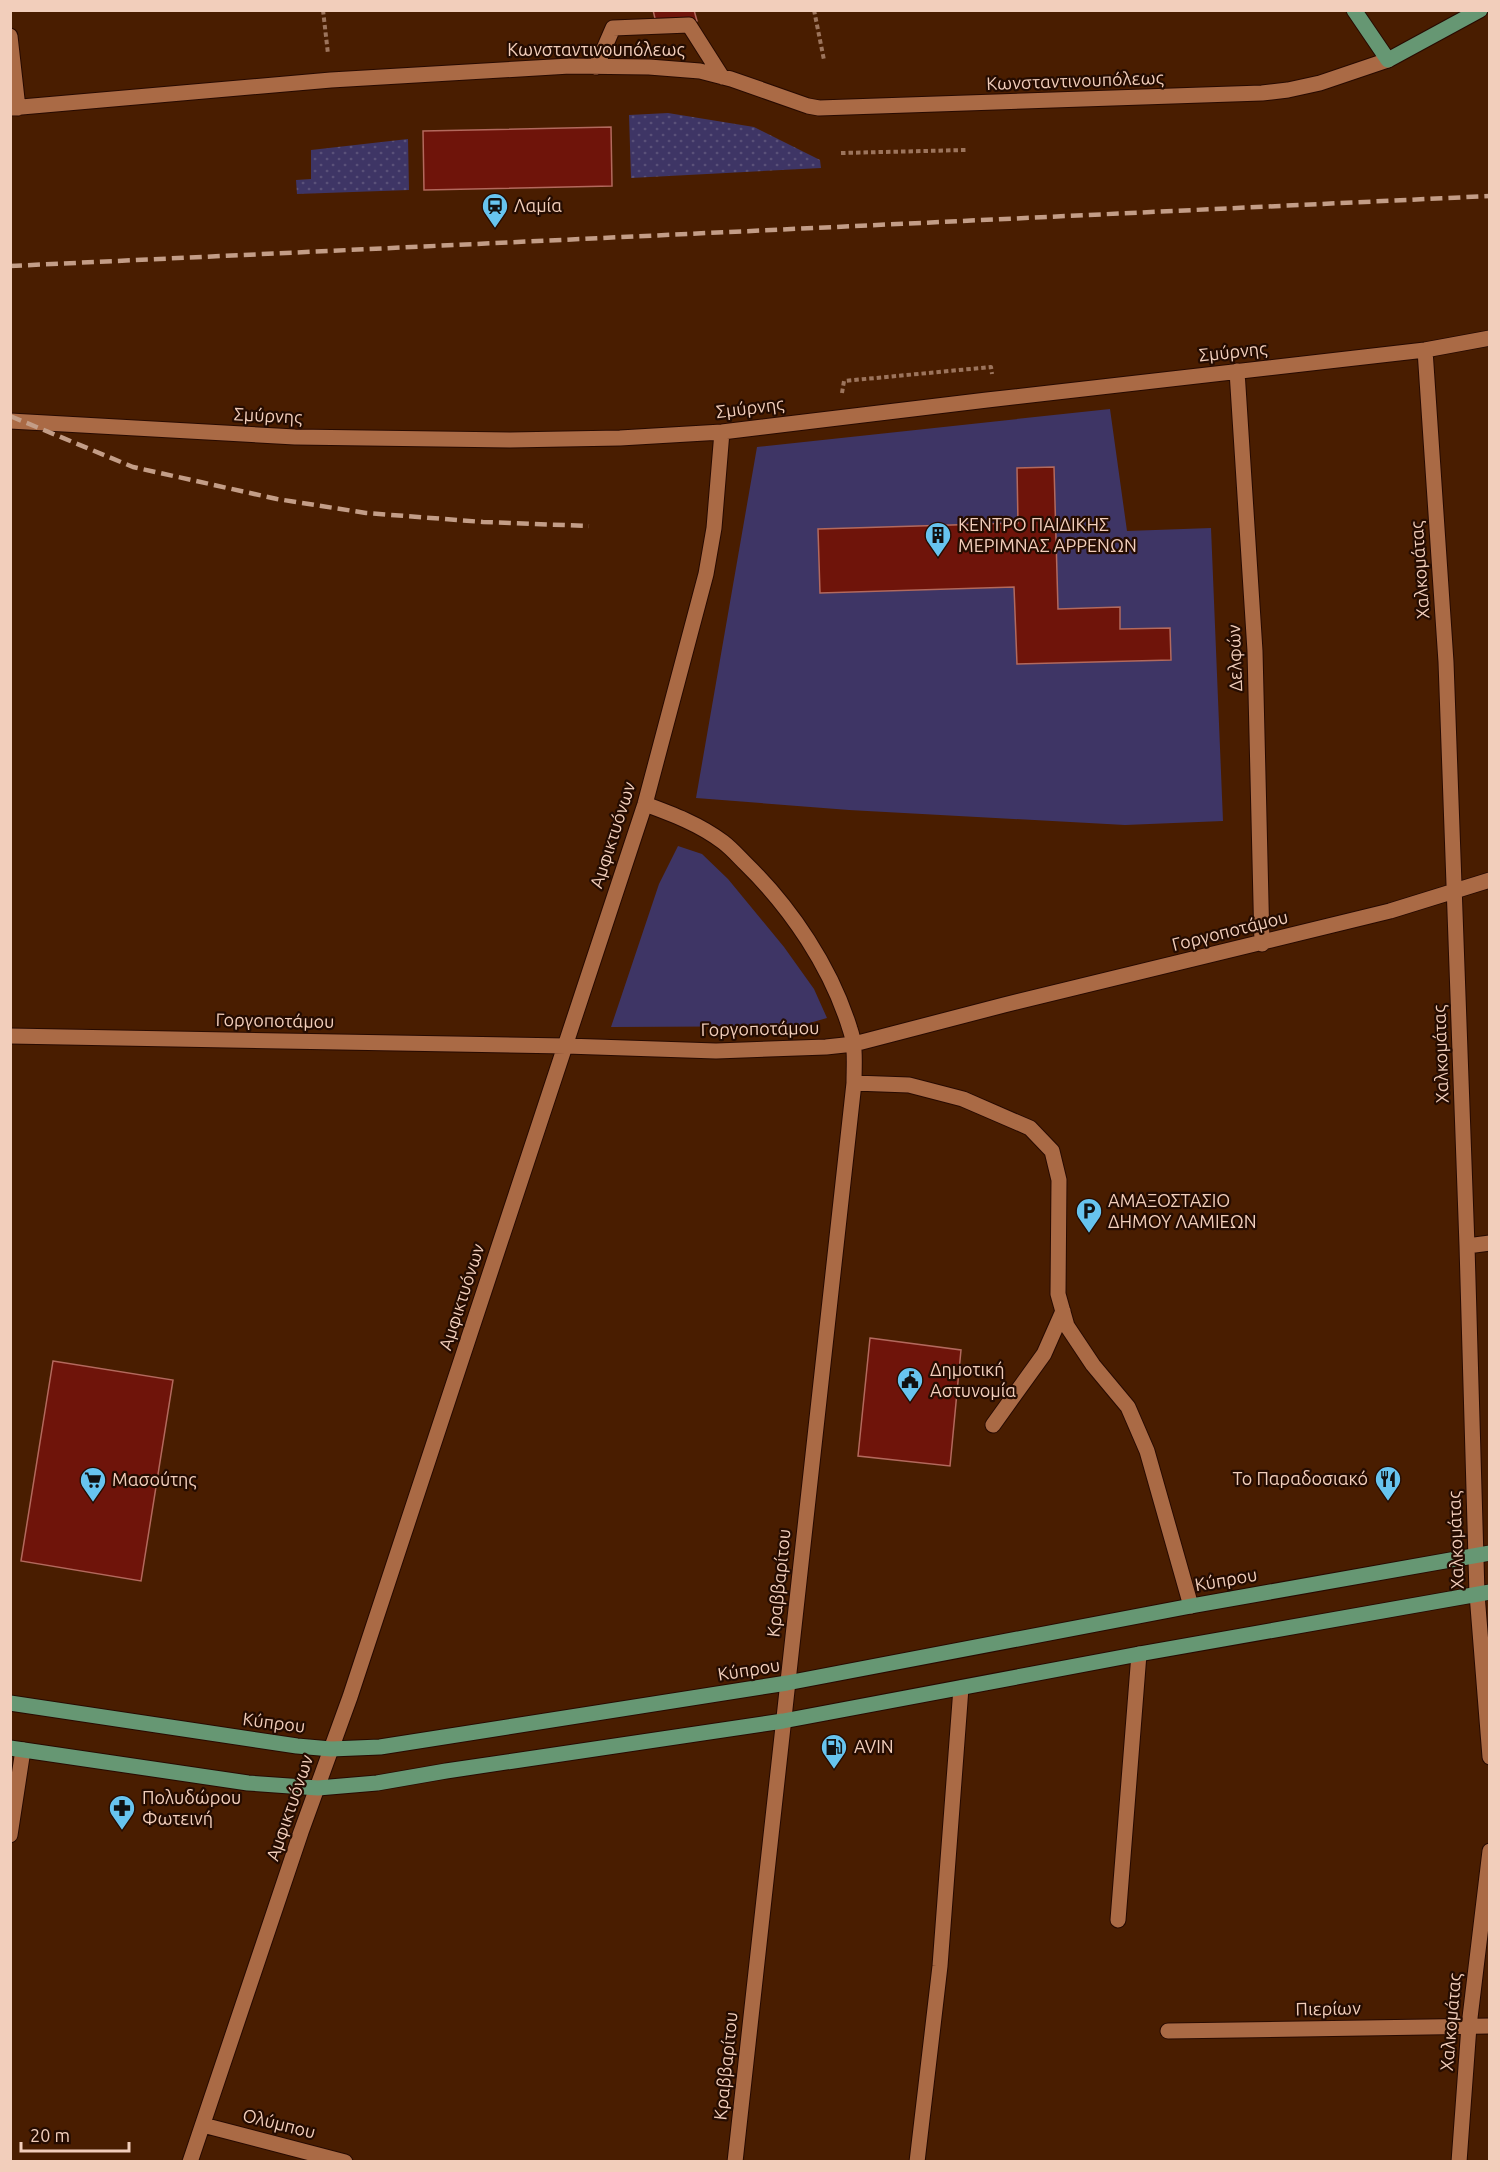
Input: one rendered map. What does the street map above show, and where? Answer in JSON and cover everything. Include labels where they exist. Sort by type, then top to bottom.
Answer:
[{"type":"main road","points":[[1354,10],[1388,60],[1480,10]]},
{"type":"main road","name":"Κύπρου","points":[[10,1703],[261,1742],[332,1749],[380,1747],[787,1683],[1191,1606],[1483,1554]]},
{"type":"main road","points":[[17,1749],[248,1783],[318,1788],[377,1783],[783,1721],[1139,1654],[1483,1593]]},
{"type":"street","points":[[596,67],[613,28],[690,25],[722,77]]},
{"type":"street","points":[[10,36],[14,108]]},
{"type":"street","name":"Κωνσταντινουπόλεως","points":[[14,108],[331,80],[527,68],[596,67],[680,68],[722,77],[808,106],[832,109],[1262,93],[1320,83],[1388,60]]},
{"type":"street","name":"Σμύρνης","points":[[10,421],[295,437],[404,440],[620,438],[722,432],[1425,351],[1490,338]]},
{"type":"street","name":"Χαλκομάτας","points":[[1425,351],[1446,662],[1467,1246],[1483,1554],[1490,1757]]},
{"type":"street","name":"Δελφών","points":[[1237,371],[1256,651],[1262,944]]},
{"type":"street","name":"Αμφικτυόνων","points":[[190,2162],[301,1832],[332,1749],[645,804],[706,574],[714,528],[722,432]]},
{"type":"street","name":"Κραββαρίτου","points":[[645,804],[679,816],[724,842],[762,880],[795,921],[828,977],[844,1011],[854,1044],[854,1083],[735,2162]]},
{"type":"street","name":"Γοργοποτάμου","points":[[10,1036],[566,1046],[716,1051],[854,1044],[1390,911],[1490,880]]},
{"type":"street","points":[[854,1083],[909,1085],[963,1099],[1030,1128],[1052,1151],[1059,1180],[1058,1294],[1067,1326],[1093,1365],[1128,1407],[1147,1451],[1191,1606]]},
{"type":"street","points":[[1467,1246],[1490,1243]]},
{"type":"street","points":[[993,1425],[1044,1354],[1063,1311]]},
{"type":"street","points":[[1118,1920],[1139,1654]]},
{"type":"street","points":[[916,2162],[939,1966],[961,1688]]},
{"type":"street","points":[[10,1835],[17,1749]]},
{"type":"street","name":"Χαλκομάτας","points":[[1459,2162],[1470,2026],[1490,1851]]},
{"type":"street","name":"Πιερίων","points":[[1168,2031],[1490,2026]]},
{"type":"street","name":"Ολύμπου","points":[[203,2125],[345,2162]]},
{"type":"path","points":[[323,10],[331,80]]},
{"type":"path","points":[[814,10],[824,60]]},
{"type":"path","points":[[841,153],[966,150]]},
{"type":"path","points":[[837,417],[844,381],[913,374]]},
{"type":"shaded area","points":[[668,113],[754,127],[820,160],[821,168],[631,178],[629,115]]},
{"type":"shaded area","points":[[408,139],[409,190],[297,194],[296,180],[311,179],[311,150]]},
{"type":"shaded area","points":[[1110,409],[1127,531],[1211,528],[1223,821],[1125,825],[849,810],[696,798],[757,447]]},
{"type":"shaded area","points":[[678,846],[702,854],[728,879],[784,947],[814,989],[827,1018],[799,1026],[611,1027],[659,884]]},
{"type":"building","points":[[653,10],[694,10],[697,21],[658,31]]},
{"type":"building","name":"Λαμία","points":[[611,127],[612,186],[424,190],[423,131]]},
{"type":"building","name":"ΚΕΝΤΡΟ ΠΑΙΔΙΚΗΣ ΜΕΡΙΜΝΑΣ ΑΡΡΕΝΩΝ","points":[[1054,467],[1058,609],[1120,607],[1120,629],[1170,628],[1171,660],[1017,664],[1014,587],[820,593],[818,529],[1018,523],[1017,468]]},
{"type":"building","name":"Δημοτική Αστυνομία","points":[[870,1338],[961,1350],[950,1466],[858,1456]]},
{"type":"building","points":[[53,1361],[173,1380],[141,1581],[21,1561]]},
{"type":"railway","points":[[10,266],[1490,196]]},
{"type":"railway","points":[[10,416],[133,467],[277,499],[366,513],[483,522],[589,526]]},
{"type":"place","name":"Λαμία","points":[[495,229]]},
{"type":"place","name":"ΚΕΝΤΡΟ ΠΑΙΔΙΚΗΣ ΜΕΡΙΜΝΑΣ ΑΡΡΕΝΩΝ","points":[[938,558]]},
{"type":"place","name":"ΑΜΑΞΟΣΤΑΣΙΟ ΔΗΜΟΥ ΛΑΜΙΕΩΝ","points":[[1089,1234]]},
{"type":"place","name":"Δημοτική Αστυνομία","points":[[910,1403]]},
{"type":"place","name":"Το Παραδοσιακό","points":[[1388,1502]]},
{"type":"place","name":"Μασούτης","points":[[93,1503]]},
{"type":"place","name":"AVIN","points":[[834,1770]]},
{"type":"place","name":"Πολυδώρου Φωτεινή","points":[[122,1831]]}]
